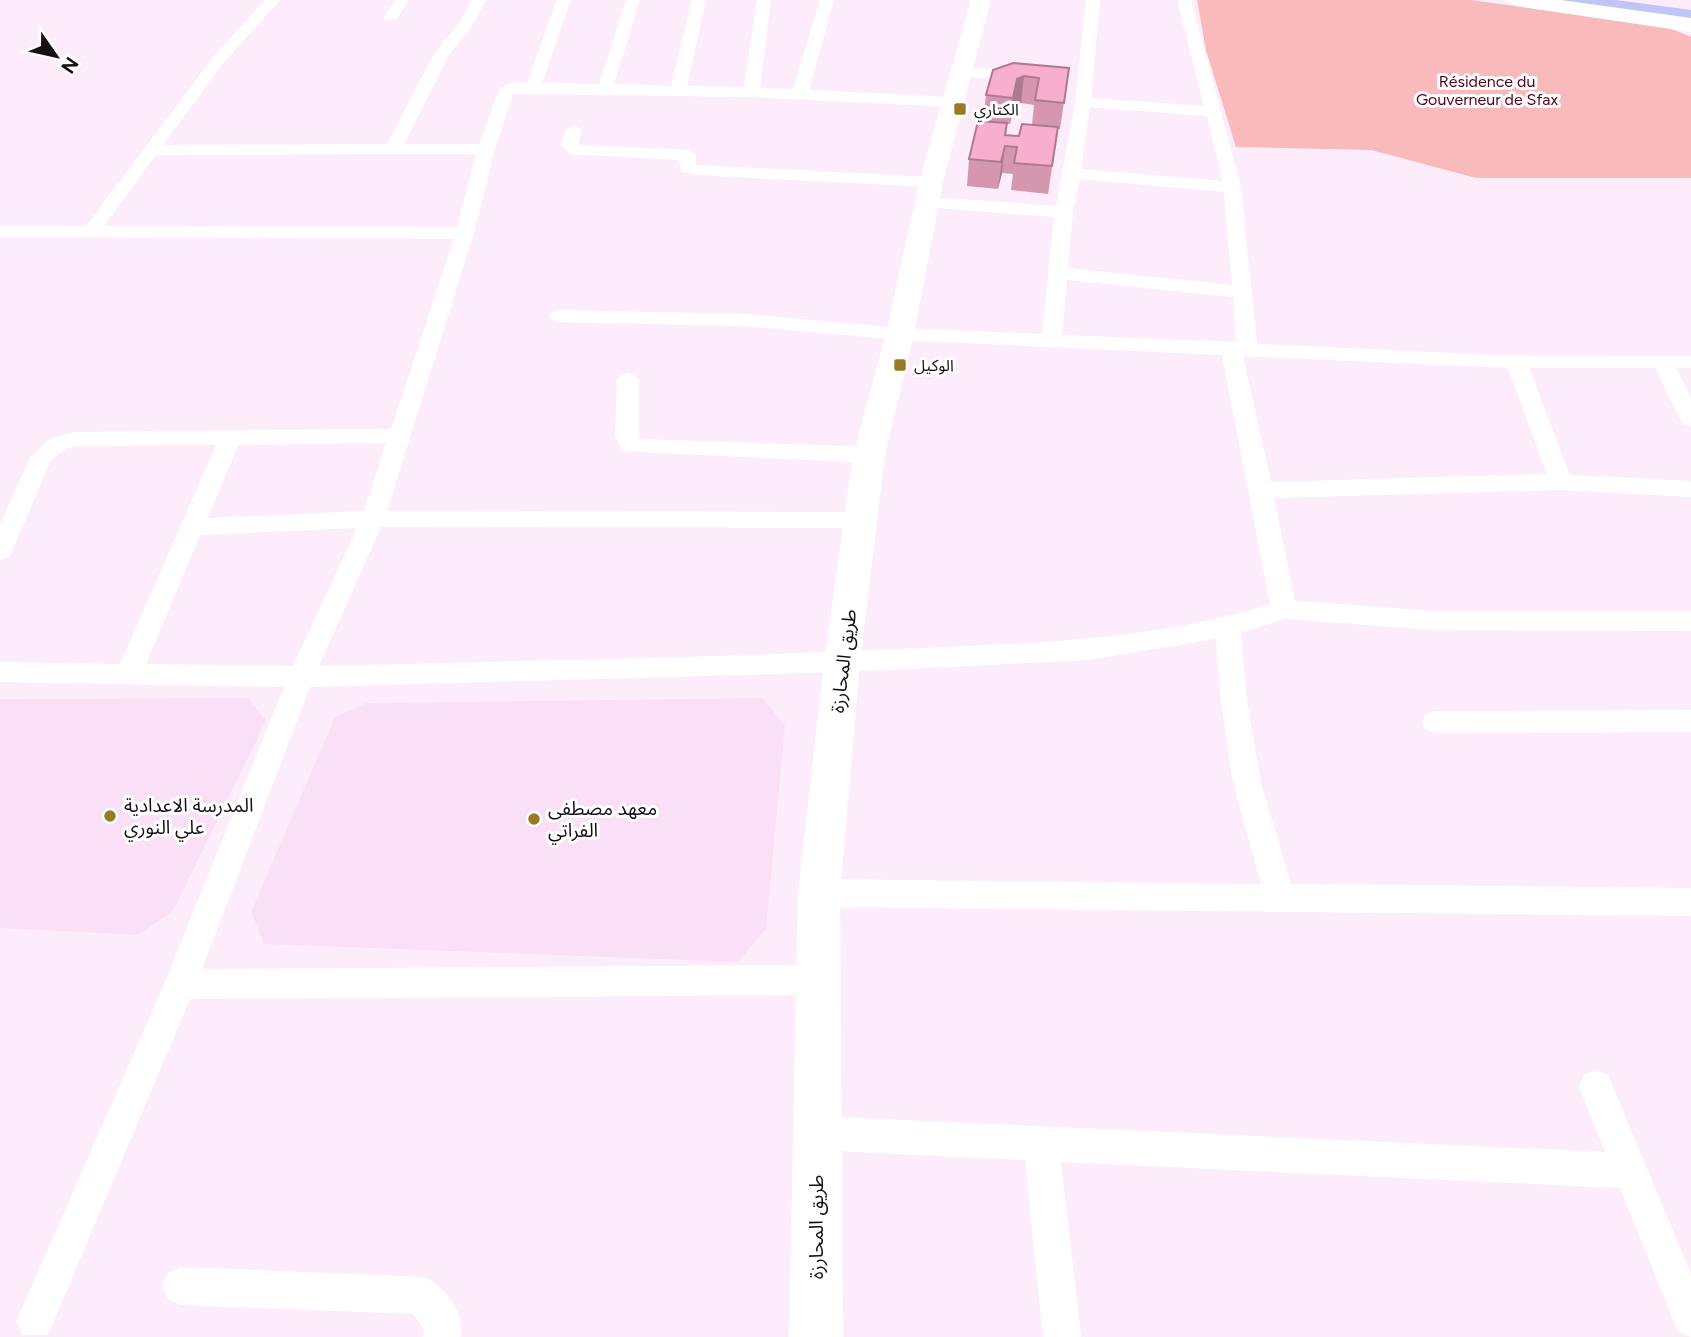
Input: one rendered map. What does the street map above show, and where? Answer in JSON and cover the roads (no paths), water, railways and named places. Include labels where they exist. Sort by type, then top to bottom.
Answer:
[{"type":"highway","points":[[1516,0],[1686,25]]},
{"type":"highway","points":[[1648,1],[1691,8]]},
{"type":"main road","name":"طريق المحارزة","points":[[816,1337],[819,893],[842,662],[869,455],[900,334],[929,192],[981,0]]},
{"type":"street","points":[[92,230],[219,59],[273,0]]},
{"type":"street","points":[[391,17],[402,0]]},
{"type":"street","points":[[392,150],[442,54],[467,23],[479,0]]},
{"type":"street","points":[[533,87],[564,0]]},
{"type":"street","points":[[604,89],[633,0]]},
{"type":"street","points":[[678,90],[699,0]]},
{"type":"street","points":[[751,92],[764,0]]},
{"type":"street","points":[[800,94],[827,0]]},
{"type":"street","points":[[1051,341],[1064,212],[1072,173],[1080,89],[1093,0]]},
{"type":"street","points":[[1184,0],[1192,46],[1214,112],[1232,187],[1242,292],[1239,347],[1261,490],[1284,609]]},
{"type":"street","points":[[35,1322],[180,984],[301,677],[373,519],[465,233],[485,149],[507,89],[533,87],[800,94],[1044,80]]},
{"type":"street","points":[[1080,89],[1214,112]]},
{"type":"street","points":[[574,130],[569,145],[576,150],[689,149],[688,168],[695,170],[929,192],[1064,212]]},
{"type":"street","points":[[151,150],[485,149]]},
{"type":"street","points":[[1072,173],[1232,187]]},
{"type":"street","points":[[0,231],[465,233]]},
{"type":"street","points":[[1058,273],[1242,292]]},
{"type":"street","points":[[559,316],[745,320],[900,334],[1239,347],[1516,362],[1691,362]]},
{"type":"street","points":[[1662,361],[1691,419]]},
{"type":"street","points":[[1516,362],[1561,482]]},
{"type":"street","points":[[628,380],[626,435],[631,446],[869,455]]},
{"type":"street","points":[[0,551],[42,456],[58,444],[74,439],[400,436]]},
{"type":"street","points":[[129,674],[230,438]]},
{"type":"street","points":[[1261,490],[1561,482],[1691,489]]},
{"type":"street","points":[[192,527],[373,519],[862,520]]},
{"type":"street","points":[[0,672],[301,677],[842,662],[1088,650],[1228,627],[1284,609],[1344,617],[1415,621],[1691,621]]},
{"type":"street","points":[[1228,627],[1234,701],[1248,783],[1280,897]]},
{"type":"street","points":[[1436,722],[1691,721]]},
{"type":"street","points":[[819,893],[1691,901]]},
{"type":"street","points":[[180,984],[817,981]]},
{"type":"street","points":[[1596,1087],[1691,1319]]},
{"type":"street","points":[[816,1133],[1629,1171]]},
{"type":"street","points":[[1041,1143],[1062,1337]]},
{"type":"street","points":[[181,1286],[424,1296],[444,1325],[442,1337]]},
{"type":"water","points":[[1534,0],[1616,0],[1691,10],[1691,20]]},
{"type":"place","name":"الكتاري","points":[[960,109]]},
{"type":"place","name":"الوكيل","points":[[900,365]]},
{"type":"place","name":"المدرسة الاعدادية علي النوري","points":[[110,816]]},
{"type":"place","name":"معهد مصطفى الفراتي","points":[[534,819]]},
{"type":"park label","name":"Résidence du Gouverneur de Sfax","points":[[1487,90]]}]
